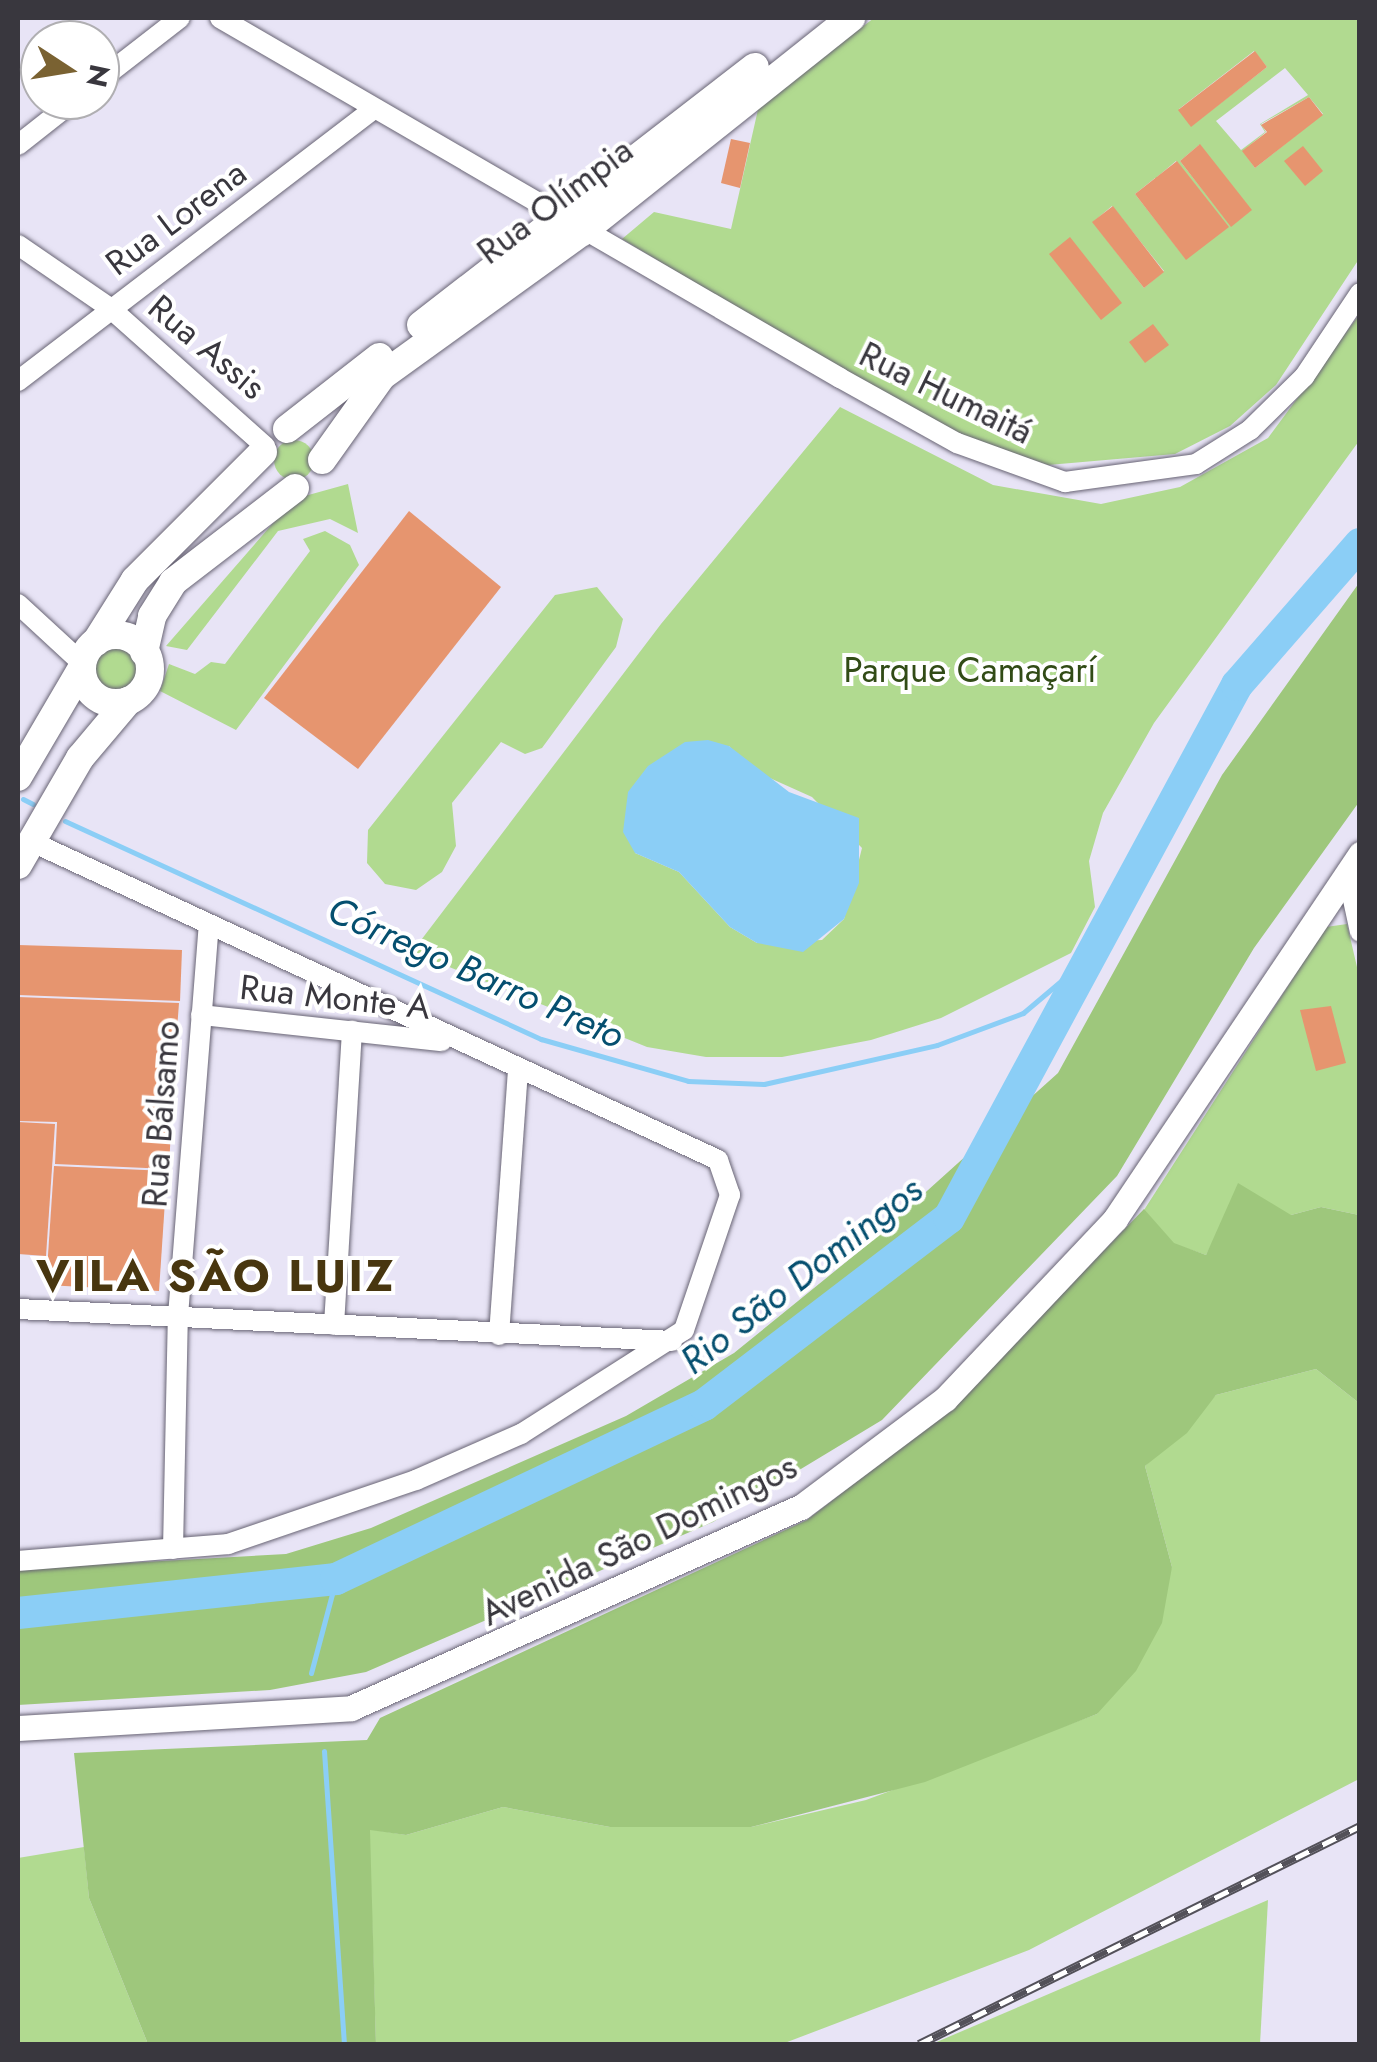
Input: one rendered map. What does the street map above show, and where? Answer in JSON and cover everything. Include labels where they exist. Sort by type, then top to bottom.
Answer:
[{"type":"main road","name":"Rua Olímpia","points":[[322,460],[382,376],[820,18]]},
{"type":"main road","name":"Rua Olímpia","points":[[18,777],[27,744],[180,529],[268,438],[571,225],[851,18]]},
{"type":"main road","points":[[22,847],[80,758],[148,678],[144,652],[152,616],[173,582],[315,476],[322,460],[308,432],[268,438],[274,482],[295,488]]},
{"type":"main road","points":[[128,701],[100,700],[88,655],[122,636],[144,652]]},
{"type":"street","points":[[120,64],[180,18]]},
{"type":"street","name":"Rua Humaitá","points":[[220,18],[571,225],[957,443],[1065,482],[1120,478],[1196,464],[1250,430],[1304,376],[1360,293]]},
{"type":"street","name":"Rua Lorena","points":[[18,382],[374,109]]},
{"type":"street","points":[[18,145],[50,120]]},
{"type":"street","name":"Rua Assis","points":[[18,245],[110,308],[268,438]]},
{"type":"street","points":[[18,604],[58,643],[88,655]]},
{"type":"street","points":[[18,1560],[228,1544],[416,1480],[521,1434],[672,1342],[694,1315],[730,1195],[718,1160],[209,924],[22,847]]},
{"type":"street","points":[[1353,863],[1360,932]]},
{"type":"street","name":"Avenida São Domingos","points":[[18,1728],[351,1708],[801,1507],[945,1399],[1116,1219],[1353,863]]},
{"type":"street","name":"Rua Bálsamo","points":[[173,1549],[178,1316],[209,924]]},
{"type":"street","name":"Rua Monte A","points":[[201,1016],[462,1044]]},
{"type":"street","points":[[334,1324],[352,1031]]},
{"type":"street","points":[[499,1335],[518,1070]]},
{"type":"street","points":[[18,1309],[672,1342]]},
{"type":"green space","points":[[874,18],[1359,18],[1359,259],[1276,385],[1230,426],[1175,454],[1048,465],[937,428],[622,239],[654,212],[731,229],[759,105]],"holes":[[[1254,51],[1267,67],[1191,126],[1179,109]],[[1285,68],[1308,95],[1260,124],[1265,132],[1241,150],[1216,121]],[[1309,97],[1323,114],[1255,168],[1243,151],[1266,132],[1261,124]],[[1199,145],[1251,210],[1231,226],[1180,161]],[[1176,161],[1228,227],[1157,177]],[[1155,178],[1186,259],[1135,194]],[[1112,206],[1164,271],[1144,288],[1093,222]]]},
{"type":"green space","name":"Parque Camaçarí","points":[[1359,315],[1359,441],[1154,723],[1103,813],[1089,861],[1095,907],[1071,953],[941,1018],[871,1040],[782,1057],[706,1057],[647,1047],[412,952],[661,624],[840,407],[993,485],[1101,504],[1180,487],[1268,438]],"holes":[[[729,746],[752,770],[812,797],[862,848],[844,919],[822,940],[757,943],[730,927],[679,872],[635,853]]]},
{"type":"green space","points":[[294,440],[308,446],[314,460],[308,474],[294,480],[280,474],[274,460],[280,446]]},
{"type":"green space","points":[[348,484],[358,533],[330,519],[278,531],[187,650],[166,646],[294,499]]},
{"type":"green space","points":[[325,531],[350,545],[359,565],[236,730],[160,691],[169,664],[195,674],[211,662],[225,664],[310,551],[303,539]]},
{"type":"green space","points":[[1359,583],[1359,802],[1254,948],[1117,1176],[882,1420],[713,1522],[366,1672],[270,1690],[18,1705],[18,1569],[286,1554],[371,1528],[626,1416],[734,1353],[867,1245],[1058,1073],[1222,775]]},
{"type":"green space","points":[[597,587],[623,619],[616,647],[542,748],[525,754],[501,742],[452,803],[456,846],[442,872],[416,890],[385,884],[367,863],[368,830],[555,595]]},
{"type":"green space","points":[[116,647],[133,654],[140,671],[133,688],[116,695],[99,688],[92,671],[99,654]]},
{"type":"green space","points":[[1347,924],[1360,980],[1359,1215],[1321,1207],[1291,1215],[1229,1211],[1206,1255],[1174,1244],[1144,1210],[1326,927]]},
{"type":"green space","points":[[1238,1183],[1291,1215],[1321,1207],[1359,1215],[1359,1403],[1316,1369],[1216,1395],[1187,1433],[1145,1466],[1172,1567],[1162,1623],[1136,1671],[1097,1714],[925,1782],[751,1827],[610,1827],[503,1807],[406,1835],[370,1830],[376,2044],[148,2044],[89,1898],[74,1753],[367,1740],[380,1718],[807,1520],[954,1406],[1144,1209],[1174,1243],[1206,1255]]},
{"type":"green space","points":[[1316,1369],[1359,1403],[1359,1779],[1029,1950],[782,2044],[376,2044],[369,1829],[406,1835],[503,1807],[610,1827],[751,1827],[866,1800],[1097,1714],[1172,1567],[1145,1466],[1216,1395]]},
{"type":"green space","points":[[84,1847],[89,1898],[148,2044],[18,2044],[18,1858]]},
{"type":"green space","points":[[1268,1900],[1260,2044],[932,2044]]},
{"type":"water","points":[[708,740],[729,746],[789,792],[859,818],[859,883],[844,919],[803,952],[757,943],[730,927],[679,872],[635,853],[623,832],[628,792],[648,766],[685,742]]},
{"type":"building","points":[[1255,51],[1267,67],[1191,127],[1178,110]]},
{"type":"building","points":[[1309,97],[1323,115],[1255,168],[1242,151],[1267,132],[1261,125]]},
{"type":"building","points":[[731,139],[750,143],[740,188],[721,183]]},
{"type":"building","points":[[1200,144],[1252,210],[1231,227],[1180,161]]},
{"type":"building","points":[[1303,146],[1323,171],[1305,186],[1284,161]]},
{"type":"building","points":[[1177,161],[1229,227],[1186,260],[1135,194]]},
{"type":"building","points":[[1113,206],[1164,272],[1144,288],[1092,222]]},
{"type":"building","points":[[1070,237],[1122,303],[1101,320],[1049,254]]},
{"type":"building","points":[[1153,324],[1169,345],[1145,363],[1129,342]]},
{"type":"building","points":[[409,511],[501,587],[358,769],[264,698]]},
{"type":"building","points":[[18,945],[182,950],[180,1001],[18,995]]},
{"type":"building","points":[[18,997],[179,1003],[176,1043],[165,1043],[175,1044],[169,1169],[55,1164],[57,1122],[18,1121]]},
{"type":"building","points":[[1331,1006],[1346,1063],[1316,1071],[1300,1010]]},
{"type":"building","points":[[18,1122],[55,1124],[46,1256],[18,1254]]},
{"type":"building","points":[[54,1166],[167,1171],[159,1291],[46,1285]]},
{"type":"waterway","name":"Rio São Domingos","points":[[18,1613],[336,1579],[704,1405],[949,1218],[1237,685],[1360,544]]},
{"type":"waterway","name":"Córrego Barro Preto","points":[[23,799],[33,804]]},
{"type":"waterway","name":"Córrego Barro Preto","points":[[65,821],[541,1039],[688,1081],[764,1084],[937,1045],[1023,1013],[1094,953]]},
{"type":"waterway","points":[[311,1673],[336,1579]]},
{"type":"waterway","points":[[324,1751],[344,2044]]},
{"type":"railway","points":[[919,2044],[1360,1826]]},
{"type":"district","name":"VILA SÃO LUIZ","points":[[216,1276]]}]
